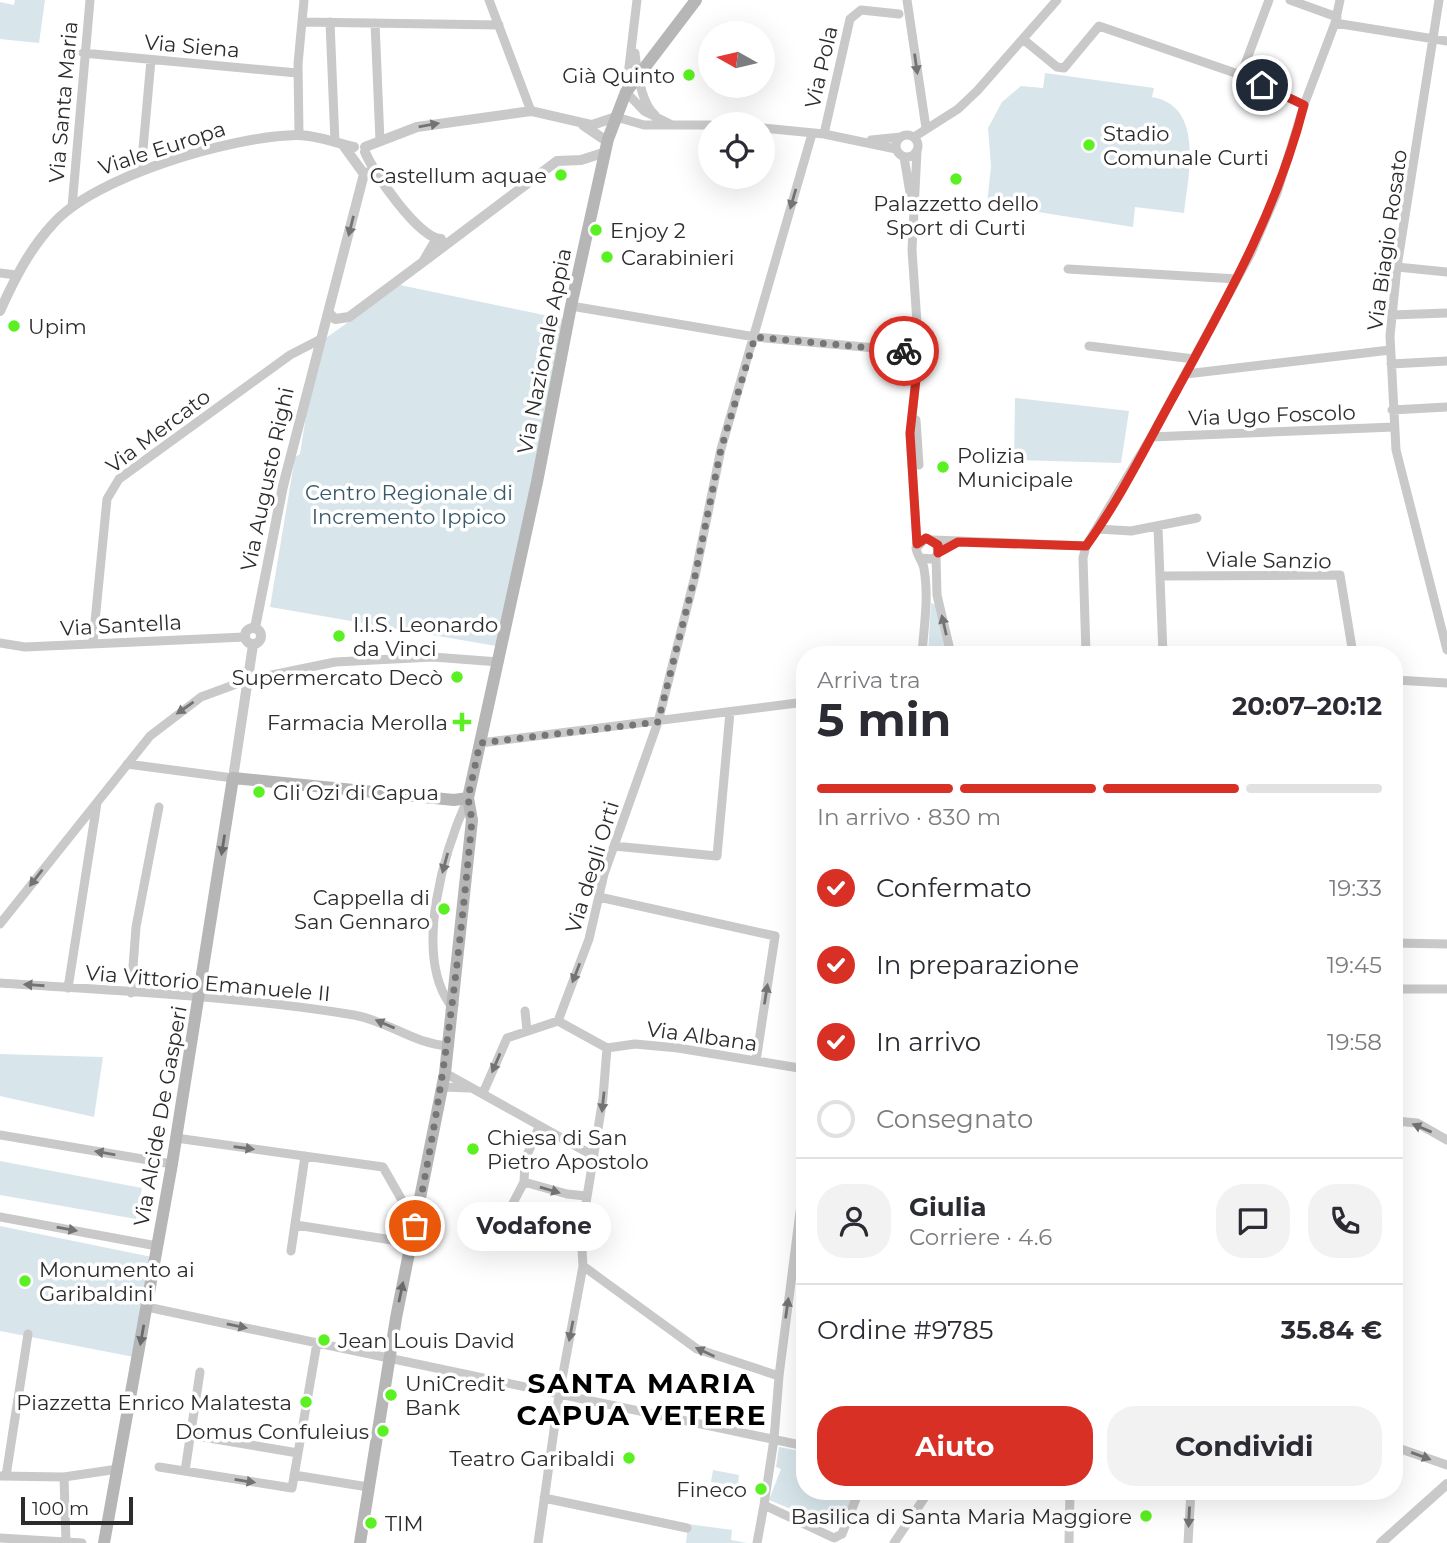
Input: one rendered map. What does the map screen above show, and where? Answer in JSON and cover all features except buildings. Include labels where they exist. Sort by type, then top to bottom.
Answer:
[{"type":"main road","name":"Via Nazionale Appia","points":[[468,798],[499,662],[570,306],[607,147],[626,92],[696,0]]},
{"type":"main road","points":[[233,778],[454,800],[468,798],[472,820],[445,1073],[388,1359],[360,1543]]},
{"type":"main road","name":"Via Alcide De Gasperi","points":[[104,1543],[172,1164],[233,778]]},
{"type":"street","name":"Via Santa Maria","points":[[72,207],[83,53],[90,0]]},
{"type":"street","points":[[299,135],[298,73],[304,0]]},
{"type":"street","points":[[489,0],[531,111]]},
{"type":"street","points":[[637,0],[626,92],[644,111],[672,125]]},
{"type":"street","points":[[908,0],[926,128]]},
{"type":"street","points":[[923,646],[926,595],[923,565],[917,544],[910,433],[919,352],[912,250],[916,144],[926,128],[977,92],[1057,0]]},
{"type":"street","points":[[1241,75],[1269,0]]},
{"type":"street","points":[[1290,0],[1336,20],[1447,41]]},
{"type":"street","points":[[1086,646],[1083,558],[1086,546],[1151,437],[1237,279],[1277,193],[1304,105],[1336,20],[1340,0]]},
{"type":"street","name":"Via Biagio Rosato","points":[[1439,0],[1397,267],[1391,315],[1391,364],[1396,450],[1447,650]]},
{"type":"street","name":"Via Pola","points":[[824,134],[850,19],[861,10],[899,14]]},
{"type":"street","points":[[302,22],[499,25]]},
{"type":"street","points":[[330,22],[352,147],[364,174],[371,171],[376,175]]},
{"type":"street","points":[[375,23],[380,142]]},
{"type":"street","points":[[1024,40],[1057,67],[1063,68],[1099,26],[1241,75],[1304,105]]},
{"type":"street","points":[[633,31],[639,75],[651,111],[672,125]]},
{"type":"street","name":"Via Siena","points":[[83,53],[298,73]]},
{"type":"street","points":[[141,171],[151,60]]},
{"type":"street","points":[[352,147],[380,142],[417,127],[531,111],[581,124],[602,123],[616,117],[644,125],[698,125]]},
{"type":"street","points":[[904,156],[940,120]]},
{"type":"street","points":[[321,339],[557,161],[581,160],[607,147],[581,124]]},
{"type":"street","points":[[775,129],[824,134],[897,149],[904,156],[913,213]]},
{"type":"street","name":"Via degli Orti","points":[[558,1021],[589,939],[614,846],[658,722],[695,576],[721,449],[812,134]]},
{"type":"street","name":"Viale Europa","points":[[0,311],[16,275],[52,224],[96,190],[141,171],[231,145],[299,135],[352,147]]},
{"type":"street","points":[[866,141],[901,137],[916,144]]},
{"type":"street","points":[[897,149],[901,137]]},
{"type":"street","points":[[352,147],[426,234],[436,240],[455,239]]},
{"type":"street","points":[[581,160],[601,173]]},
{"type":"street","name":"Via Augusto Righi","points":[[249,641],[260,641],[262,636],[255,628],[282,486],[330,314],[364,174]]},
{"type":"street","points":[[423,262],[436,240]]},
{"type":"street","points":[[1397,267],[1447,272]]},
{"type":"street","points":[[1068,269],[1237,279]]},
{"type":"street","points":[[0,273],[16,275]]},
{"type":"street","points":[[570,306],[755,337],[919,352]]},
{"type":"street","points":[[1391,315],[1447,313]]},
{"type":"street","points":[[330,314],[335,319],[349,317]]},
{"type":"street","name":"Via Mercato","points":[[93,642],[110,488],[118,479],[290,355],[321,339]]},
{"type":"street","points":[[1089,346],[1194,359]]},
{"type":"street","points":[[1186,373],[1391,350]]},
{"type":"street","points":[[1391,364],[1447,361]]},
{"type":"street","points":[[916,376],[923,530],[938,545],[937,595],[949,646]]},
{"type":"street","points":[[1392,411],[1447,407]]},
{"type":"street","name":"Via Ugo Foscolo","points":[[1151,437],[1394,428]]},
{"type":"street","points":[[1098,529],[1131,531],[1197,518]]},
{"type":"street","points":[[1158,527],[1163,646]]},
{"type":"street","points":[[917,544],[931,539],[1086,546]]},
{"type":"street","points":[[920,558],[930,560],[958,542]]},
{"type":"street","points":[[1061,546],[1083,558]]},
{"type":"street","name":"Viale Sanzio","points":[[1161,576],[1340,575],[1352,646]]},
{"type":"street","points":[[926,595],[937,595]]},
{"type":"street","points":[[127,764],[233,778],[247,680],[249,641]]},
{"type":"street","name":"Via Santella","points":[[0,643],[25,647],[93,642],[249,641]]},
{"type":"street","points":[[0,924],[150,736],[185,706],[223,687],[335,662],[433,656],[499,662]]},
{"type":"street","points":[[1403,680],[1447,683]]},
{"type":"street","points":[[480,743],[796,703]]},
{"type":"street","points":[[614,846],[717,856],[730,712]]},
{"type":"street","points":[[454,1005],[449,1003],[438,983],[433,948],[442,870],[468,798]]},
{"type":"street","points":[[68,988],[97,800]]},
{"type":"street","points":[[131,993],[136,927],[159,807]]},
{"type":"street","points":[[599,897],[775,936],[756,1062]]},
{"type":"street","points":[[1403,943],[1447,944]]},
{"type":"street","name":"Via Vittorio Emanuele II","points":[[0,983],[200,996],[373,1019],[417,1041],[449,1046]]},
{"type":"street","points":[[1403,989],[1447,989]]},
{"type":"street","points":[[525,1012],[527,1031]]},
{"type":"street","points":[[483,1093],[507,1038],[558,1021],[607,1048],[603,1098],[581,1234],[583,1266],[559,1395],[538,1543]]},
{"type":"street","name":"Via Albana","points":[[607,1048],[646,1045],[796,1068]]},
{"type":"street","points":[[445,1073],[592,1155]]},
{"type":"street","points":[[442,1087],[472,1088]]},
{"type":"street","points":[[1403,1122],[1416,1124],[1447,1140]]},
{"type":"street","points":[[501,1243],[512,1205],[524,1182],[525,1160],[539,1127]]},
{"type":"street","points":[[0,1135],[172,1164]]},
{"type":"street","points":[[176,1138],[383,1167],[402,1202],[419,1209]]},
{"type":"street","points":[[291,1251],[306,1156]]},
{"type":"street","points":[[524,1182],[567,1194],[586,1196]]},
{"type":"street","points":[[0,1217],[157,1246]]},
{"type":"street","points":[[296,1225],[411,1243]]},
{"type":"street","points":[[757,1543],[774,1439],[779,1376],[796,1250]]},
{"type":"street","points":[[583,1266],[697,1349],[779,1376]]},
{"type":"street","points":[[146,1307],[796,1444]]},
{"type":"street","points":[[28,1334],[3,1476],[64,1477],[118,1469]]},
{"type":"street","points":[[159,1467],[292,1488],[317,1343]]},
{"type":"street","points":[[185,1471],[201,1372]]},
{"type":"street","points":[[191,1435],[298,1453]]},
{"type":"street","points":[[1403,1450],[1447,1465]]},
{"type":"street","points":[[294,1475],[368,1487]]},
{"type":"street","points":[[64,1477],[66,1543]]},
{"type":"street","points":[[1381,1543],[1447,1484]]},
{"type":"street","points":[[544,1498],[687,1528]]},
{"type":"street","points":[[764,1505],[834,1538],[842,1534],[855,1500]]},
{"type":"street","points":[[894,1543],[923,1500]]},
{"type":"street","points":[[1069,1543],[1070,1500]]},
{"type":"street","points":[[1188,1543],[1190,1500]]},
{"type":"street","points":[[0,1538],[82,1543]]},
{"type":"green space","points":[[15,0],[45,0],[39,43],[0,39],[0,2],[14,5]]},
{"type":"green space","name":"Stadio Comunale Curti","points":[[1045,73],[1154,88],[1152,97],[1169,103],[1180,114],[1186,128],[1190,162],[1184,213],[1135,207],[1133,227],[987,204],[991,166],[988,128],[1002,102],[1021,86],[1043,88]]},
{"type":"green space","name":"Centro Regionale di Incremento Ippico","points":[[400,285],[568,320],[502,647],[270,607],[295,457],[300,454],[308,403],[326,338]]},
{"type":"green space","points":[[1015,398],[1129,411],[1121,463],[1014,460]]},
{"type":"green space","points":[[931,603],[936,605],[946,646],[928,646]]},
{"type":"green space","points":[[0,1054],[103,1057],[94,1117],[0,1096]]},
{"type":"green space","points":[[0,1161],[142,1188],[136,1219],[0,1195]]},
{"type":"green space","points":[[0,1226],[152,1257],[134,1357],[0,1331]]},
{"type":"green space","points":[[779,1447],[796,1450],[796,1500],[852,1500],[842,1527],[830,1525],[769,1500],[781,1469],[776,1467]]},
{"type":"green space","points":[[713,1470],[739,1475],[738,1486],[711,1482]]},
{"type":"green space","points":[[688,1524],[732,1530],[731,1540],[747,1543],[686,1543]]},
{"type":"way so far","points":[[415,1226],[445,1073],[472,820],[468,798],[480,743],[658,722],[695,576],[721,449],[755,337],[904,351]]},
{"type":"place","name":"Già Quinto","points":[[689,75]]},
{"type":"place","name":"Stadio Comunale Curti","points":[[1089,145]]},
{"type":"place","name":"Castellum aquae","points":[[561,175]]},
{"type":"place","name":"Palazzetto dello Sport di Curti","points":[[956,179]]},
{"type":"place","name":"Enjoy 2","points":[[596,230]]},
{"type":"place","name":"Carabinieri","points":[[607,257]]},
{"type":"place","name":"Upim","points":[[14,326]]},
{"type":"place","name":"Polizia Municipale","points":[[943,467]]},
{"type":"place","name":"I.I.S. Leonardo da Vinci","points":[[339,636]]},
{"type":"place","name":"Supermercato Decò","points":[[457,677]]},
{"type":"place","name":"Farmacia Merolla","points":[[462,722]]},
{"type":"place","name":"Gli Ozi di Capua","points":[[259,792]]},
{"type":"place","name":"Cappella di San Gennaro","points":[[444,909]]},
{"type":"place","name":"Chiesa di San Pietro Apostolo","points":[[473,1149]]},
{"type":"place","name":"Vodafone","points":[[415,1226]]},
{"type":"place","name":"Monumento ai Garibaldini","points":[[25,1281]]},
{"type":"place","name":"Jean Louis David","points":[[324,1340]]},
{"type":"place","name":"UniCredit Bank","points":[[391,1395]]},
{"type":"place","name":"Piazzetta Enrico Malatesta","points":[[306,1402]]},
{"type":"place","name":"Domus Confuleius","points":[[383,1431]]},
{"type":"place","name":"Teatro Garibaldi","points":[[629,1458]]},
{"type":"place","name":"Fineco","points":[[761,1489]]},
{"type":"place","name":"Basilica di Santa Maria Maggiore","points":[[1146,1516]]},
{"type":"place","name":"TIM","points":[[371,1523]]},
{"type":"district","name":"SANTA MARIA CAPUA VETERE","points":[[642,1399]]},
{"type":"route","points":[[904,351],[919,352],[910,433],[917,544],[922,539],[929,538],[938,545],[938,553],[958,542],[1086,546],[1113,504],[1205,340],[1251,253],[1277,193],[1304,105],[1262,85]]}]
